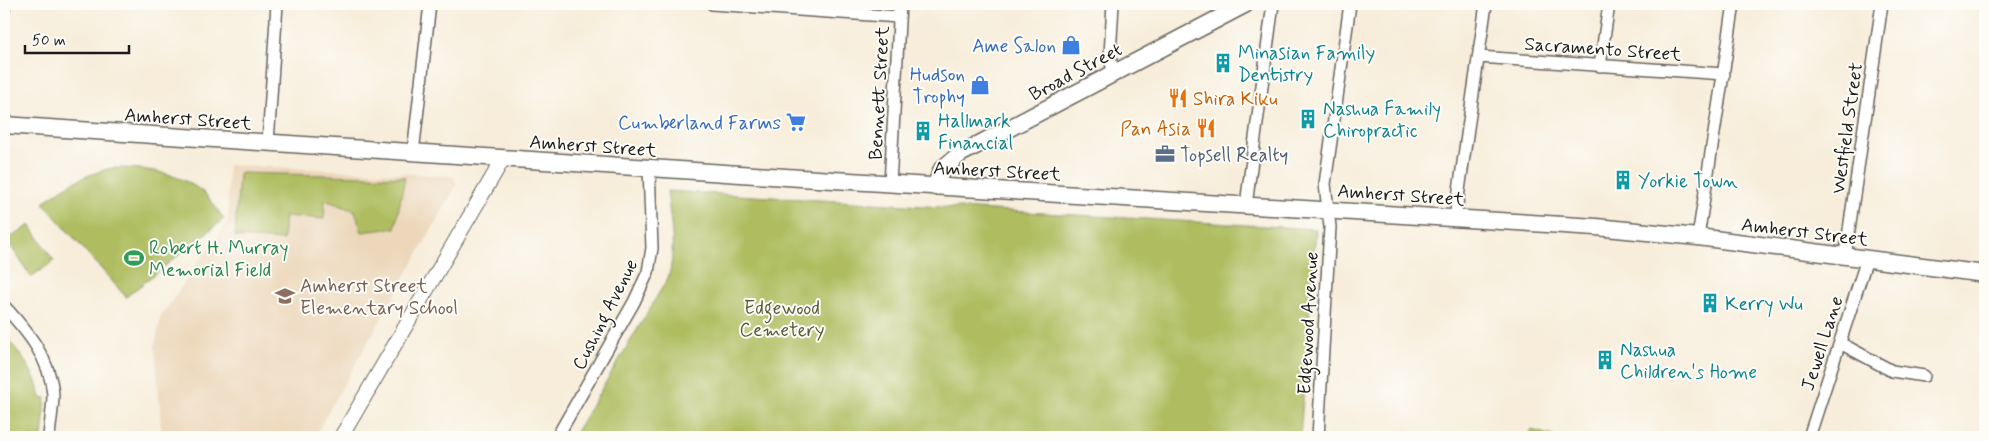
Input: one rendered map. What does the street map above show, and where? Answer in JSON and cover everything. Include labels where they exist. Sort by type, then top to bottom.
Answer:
[{"type":"main road","name":"Broad Street","points":[[936,187],[942,169],[960,154],[1246,4]]},
{"type":"main road","name":"Amherst Street","points":[[4,125],[936,187],[1621,229],[1698,237],[1985,274]]},
{"type":"street","points":[[4,4],[4,10]]},
{"type":"street","points":[[268,143],[277,4]]},
{"type":"street","points":[[413,152],[430,4]]},
{"type":"street","points":[[712,4],[899,16]]},
{"type":"street","name":"Bennett Street","points":[[890,184],[900,4]]},
{"type":"street","points":[[1113,4],[1110,55],[1113,74]]},
{"type":"street","points":[[1246,205],[1274,4]]},
{"type":"street","name":"Edgewood Avenue","points":[[1318,437],[1330,227],[1325,184],[1350,4]]},
{"type":"street","points":[[1455,218],[1486,4]]},
{"type":"street","points":[[1600,66],[1609,4]]},
{"type":"street","points":[[1698,237],[1734,4]]},
{"type":"street","name":"Westfield Street","points":[[1845,257],[1882,4]]},
{"type":"street","name":"Sacramento Street","points":[[1479,57],[1724,74]]},
{"type":"street","points":[[341,437],[504,159]]},
{"type":"street","name":"Cushing Avenue","points":[[557,437],[634,302],[648,272],[652,248],[649,168]]},
{"type":"street","name":"Jewell Lane","points":[[1809,437],[1867,259]]},
{"type":"street","points":[[4,306],[27,331],[47,368],[53,396],[49,437]]},
{"type":"street","points":[[1840,343],[1892,371],[1924,376]]},
{"type":"shaded area","name":"Amherst Street Elementary School","points":[[228,165],[453,176],[457,185],[314,437],[162,437],[155,345],[161,316],[228,221]]},
{"type":"green space","name":"Robert H. Murray Memorial Field","points":[[111,168],[149,170],[184,180],[205,194],[224,219],[126,297],[43,203],[75,181]]},
{"type":"green space","points":[[239,173],[405,177],[395,228],[362,232],[355,211],[325,200],[324,219],[285,216],[283,240],[235,237]]},
{"type":"green space","name":"Edgewood Cemetery","points":[[667,191],[1316,229],[1300,437],[573,437],[668,278],[671,267],[672,246]]},
{"type":"green space","points":[[30,225],[54,261],[31,277],[7,240]]},
{"type":"green space","points":[[4,335],[27,364],[36,380],[41,398],[46,398],[42,437],[4,437]]},
{"type":"green space","points":[[1531,430],[1556,437],[1529,437]]},
{"type":"place","name":"Ame Salon","points":[[1071,45]]},
{"type":"place","name":"Minasian Family Dentistry","points":[[1223,63]]},
{"type":"place","name":"Hudson Trophy","points":[[980,85]]},
{"type":"place","name":"Shira Kiku","points":[[1178,98]]},
{"type":"place","name":"Nashua Family Chiropractic","points":[[1308,119]]},
{"type":"place","name":"Cumberland Farms","points":[[796,122]]},
{"type":"place","name":"Pan Asia","points":[[1206,128]]},
{"type":"place","name":"Hallmark Financial","points":[[923,131]]},
{"type":"place","name":"Topsell Realty","points":[[1165,154]]},
{"type":"place","name":"Yorkie Town","points":[[1623,180]]},
{"type":"place","name":"Robert H. Murray Memorial Field","points":[[134,258]]},
{"type":"place","name":"Amherst Street Elementary School","points":[[285,296]]},
{"type":"place","name":"Kerry Wu","points":[[1710,303]]},
{"type":"place","name":"Nashua Children's Home","points":[[1605,360]]}]
